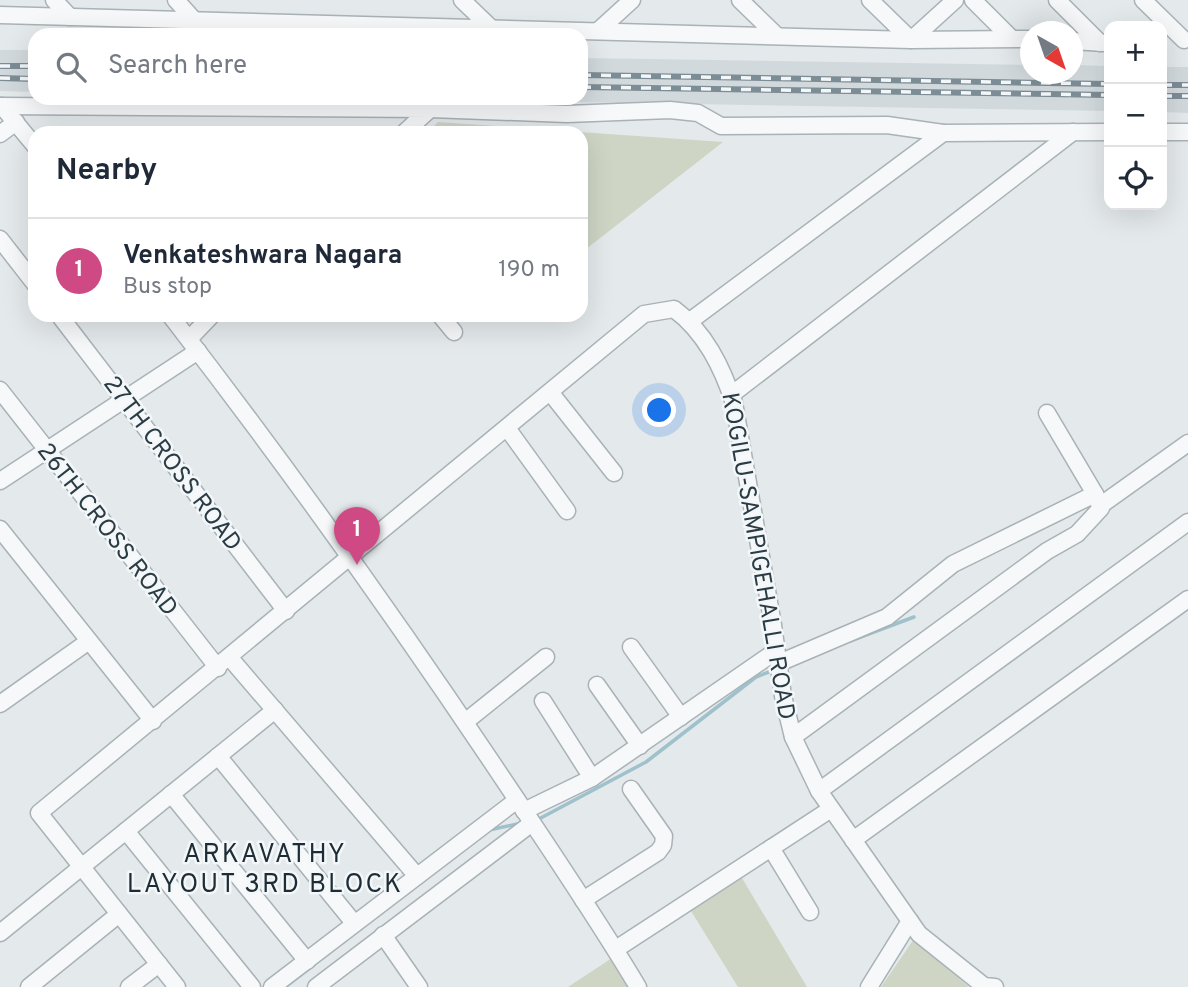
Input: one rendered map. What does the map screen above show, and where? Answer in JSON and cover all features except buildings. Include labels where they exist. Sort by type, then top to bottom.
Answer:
[{"type":"street","points":[[54,0],[70,17]]},
{"type":"street","points":[[176,0],[195,20]]},
{"type":"street","points":[[462,0],[490,27]]},
{"type":"street","points":[[740,0],[777,36]]},
{"type":"street","points":[[870,0],[911,40]]},
{"type":"street","points":[[911,40],[955,0]]},
{"type":"street","points":[[973,0],[1011,38]]},
{"type":"street","points":[[1057,0],[1104,42]]},
{"type":"street","points":[[1143,0],[1186,40]]},
{"type":"street","points":[[598,31],[626,2]]},
{"type":"street","points":[[0,15],[517,28]]},
{"type":"street","points":[[588,31],[911,40],[1020,38]]},
{"type":"street","points":[[1167,41],[1186,40]]},
{"type":"street","points":[[1083,42],[1104,43]]},
{"type":"street","points":[[1,106],[430,109],[567,114],[670,110],[698,114],[721,127],[887,125],[943,133],[1104,132]]},
{"type":"street","points":[[1,106],[28,137]]},
{"type":"street","points":[[412,126],[430,109]]},
{"type":"street","points":[[0,134],[16,122]]},
{"type":"street","points":[[732,395],[1073,132]]},
{"type":"street","points":[[1167,132],[1188,132]]},
{"type":"street","points":[[177,987],[39,813],[352,558],[644,314],[674,309],[690,321],[943,133]]},
{"type":"street","points":[[0,239],[28,275]]},
{"type":"street","name":"KOGILU-SAMPIGEHALLI ROAD","points":[[690,321],[722,368],[732,395],[793,737],[819,791],[919,934],[984,986],[995,987]]},
{"type":"street","name":"27TH CROSS ROAD","points":[[64,322],[286,611]]},
{"type":"street","points":[[175,322],[352,558],[527,814],[638,987]]},
{"type":"street","points":[[0,481],[124,399],[193,345],[208,322]]},
{"type":"street","points":[[446,322],[454,332]]},
{"type":"street","name":"26TH CROSS ROAD","points":[[0,390],[46,451],[224,663],[275,710],[416,875]]},
{"type":"street","points":[[550,391],[614,472]]},
{"type":"street","points":[[1047,413],[1098,500]]},
{"type":"street","points":[[506,428],[568,511]]},
{"type":"street","points":[[272,987],[416,875],[593,778],[681,717],[778,663],[887,617],[953,564],[1098,500],[1188,443]]},
{"type":"street","points":[[793,737],[1047,551],[1077,534],[1098,500]]},
{"type":"street","points":[[819,791],[1188,522]]},
{"type":"street","points":[[0,529],[153,721]]},
{"type":"street","points":[[0,557],[15,547]]},
{"type":"street","points":[[853,840],[1188,599]]},
{"type":"street","points":[[0,704],[89,641]]},
{"type":"street","points":[[631,647],[681,717]]},
{"type":"street","points":[[465,722],[546,657]]},
{"type":"street","points":[[597,685],[640,746]]},
{"type":"street","points":[[544,701],[593,778]]},
{"type":"street","points":[[0,933],[275,710]]},
{"type":"street","points":[[218,756],[354,923]]},
{"type":"street","points":[[583,900],[657,852],[663,845],[664,836],[631,789]]},
{"type":"street","points":[[171,794],[307,961]]},
{"type":"street","points":[[616,949],[831,808]]},
{"type":"street","points":[[316,987],[383,935],[527,814]]},
{"type":"street","points":[[127,831],[252,987]]},
{"type":"street","points":[[771,848],[810,912]]},
{"type":"street","points":[[29,987],[119,914]]},
{"type":"street","points":[[869,987],[910,921]]},
{"type":"street","points":[[383,935],[419,987]]},
{"type":"street","points":[[129,987],[159,964]]},
{"type":"street","points":[[334,972],[344,987]]},
{"type":"shaded area","points":[[0,50],[28,50],[28,92],[0,91]]},
{"type":"shaded area","points":[[588,58],[1020,65],[1020,84],[1083,84],[1083,65],[1104,66],[1104,111],[588,102]]},
{"type":"shaded area","points":[[1167,67],[1188,67],[1188,113],[1167,112]]},
{"type":"green space","points":[[438,122],[495,126],[434,126]]},
{"type":"green space","points":[[588,133],[723,142],[588,248]]},
{"type":"green space","points":[[742,878],[807,987],[738,987],[691,911]]},
{"type":"green space","points":[[914,939],[969,987],[881,987]]},
{"type":"green space","points":[[612,958],[628,987],[568,987]]},
{"type":"waterway","points":[[850,641],[914,617]]},
{"type":"waterway","points":[[537,820],[646,762],[756,677],[774,670]]},
{"type":"waterway","points":[[489,830],[522,823]]},
{"type":"waterway","points":[[285,987],[311,967]]},
{"type":"railway","points":[[0,66],[28,66]]},
{"type":"railway","points":[[588,75],[1104,84]]},
{"type":"railway","points":[[0,78],[28,79]]},
{"type":"railway","points":[[1167,85],[1188,85]]},
{"type":"railway","points":[[588,87],[1104,95]]},
{"type":"railway","points":[[1167,96],[1188,96]]},
{"type":"place","name":"Venkateshwara Nagara","points":[[357,565]]},
{"type":"district","name":"ARKAVATHY LAYOUT 3RD BLOCK","points":[[265,868]]}]
